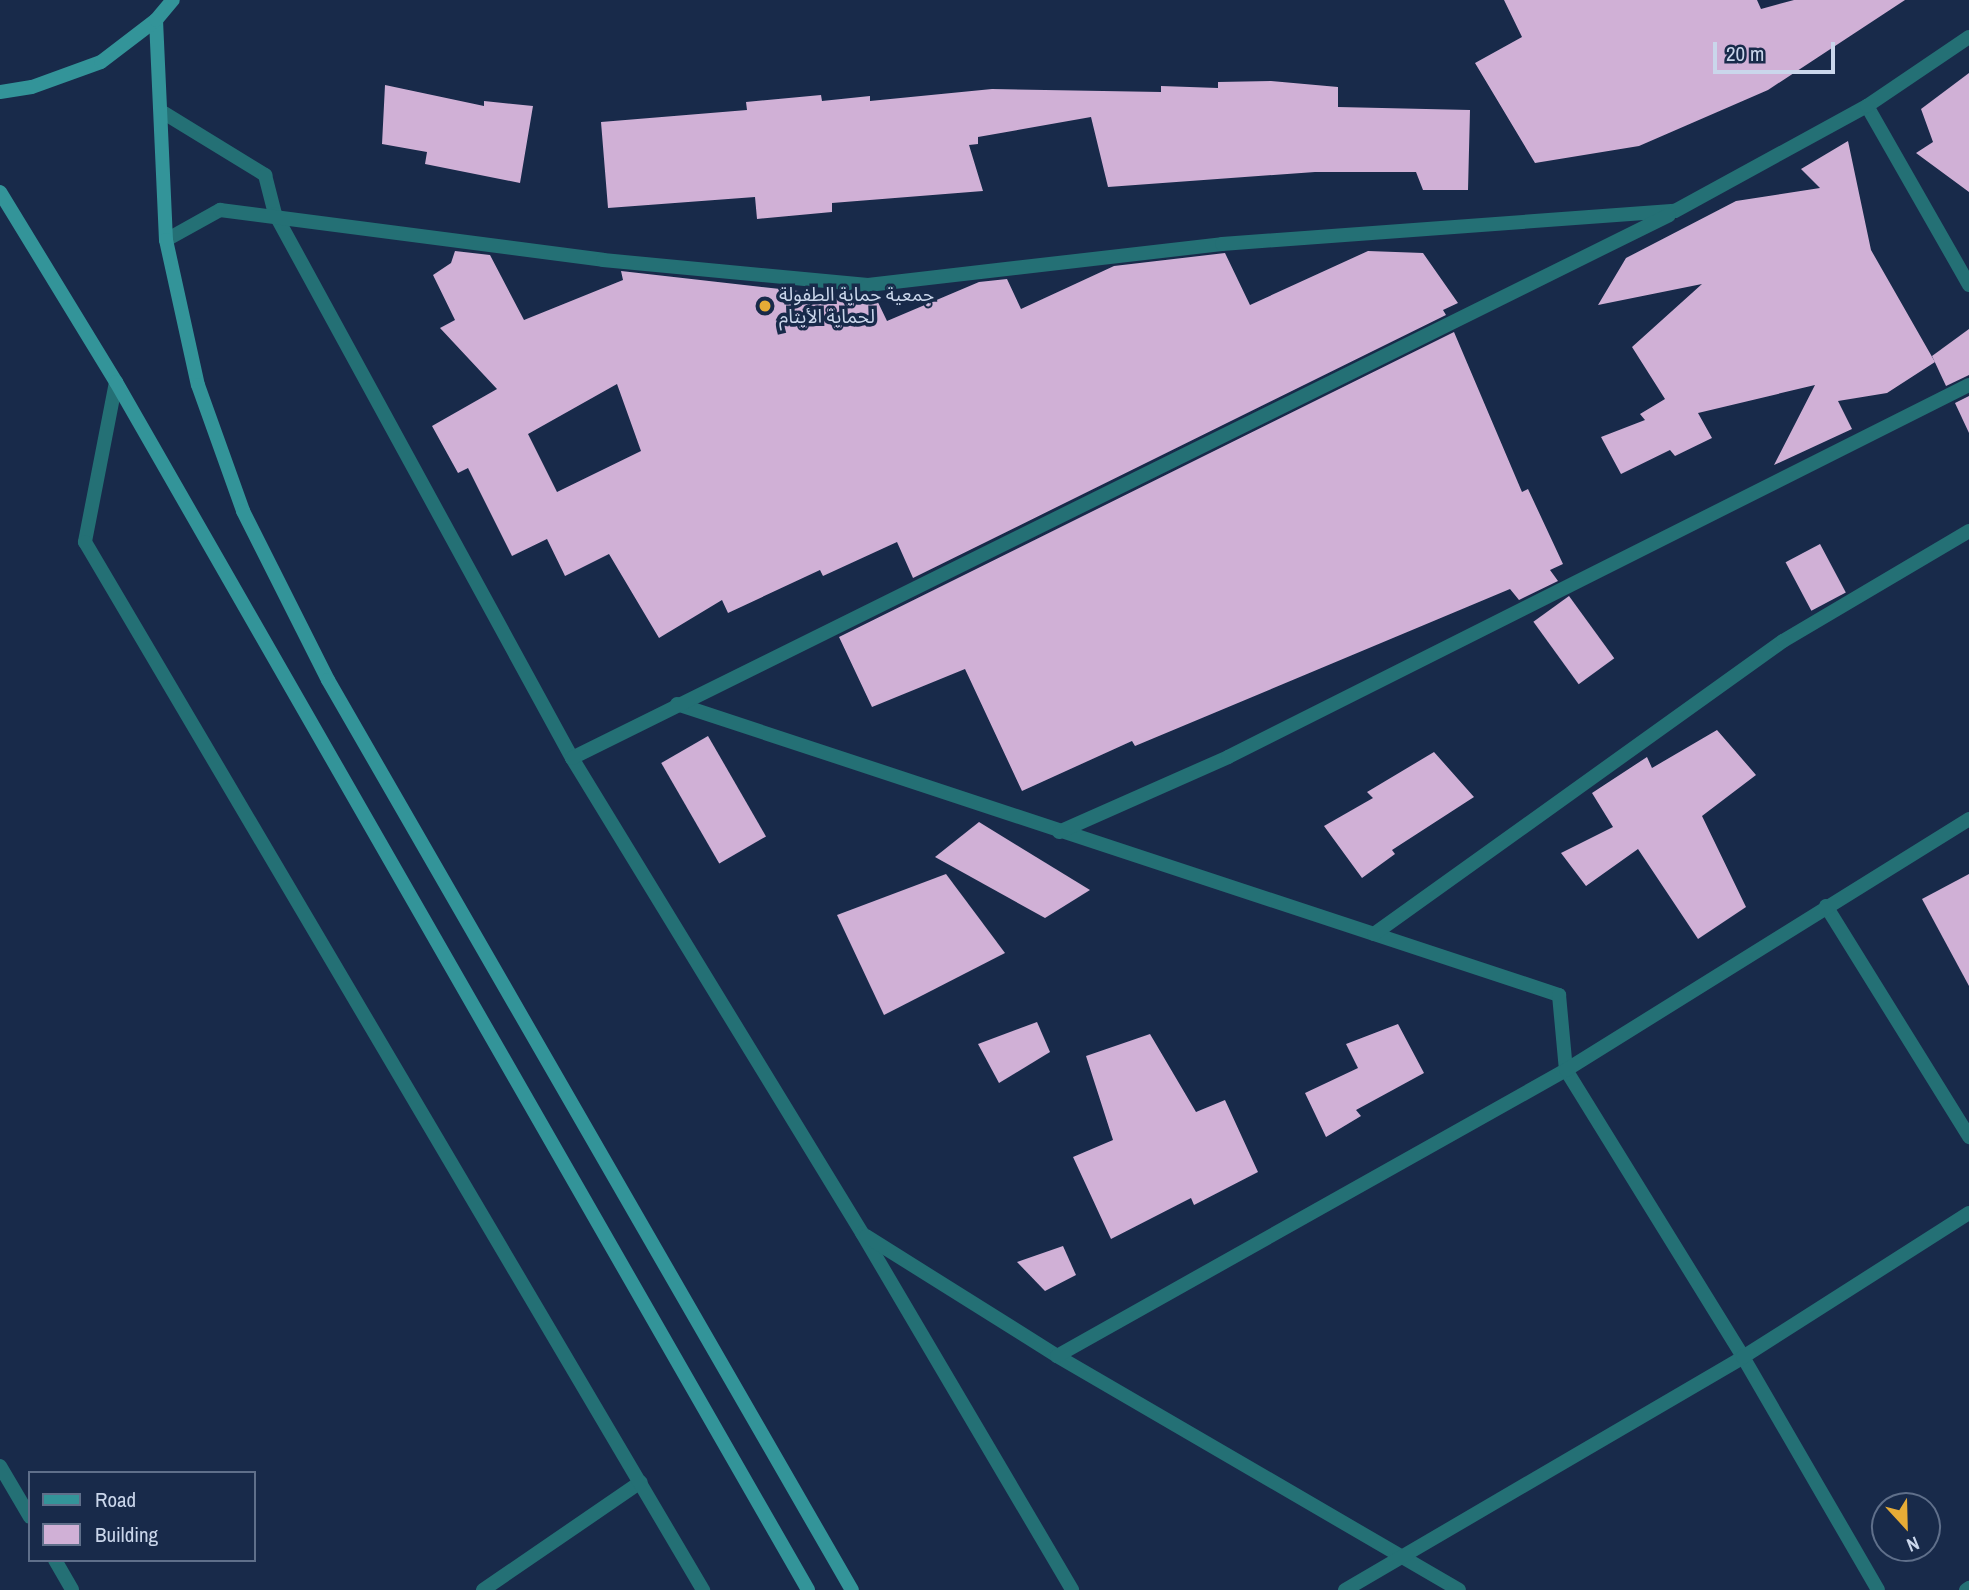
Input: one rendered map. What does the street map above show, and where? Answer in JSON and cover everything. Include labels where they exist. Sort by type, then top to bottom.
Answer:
[{"type":"street","points":[[0,92],[32,87],[101,62],[156,20],[173,0]]},
{"type":"street","points":[[156,20],[164,113],[166,240],[198,385],[243,512],[328,680],[852,1590]]},
{"type":"street","points":[[572,758],[1675,211],[1867,106],[1969,37]]},
{"type":"street","points":[[1867,106],[1969,285]]},
{"type":"street","points":[[164,113],[265,175],[275,214],[572,758],[862,1233],[1072,1590]]},
{"type":"street","points":[[0,192],[116,382],[808,1590]]},
{"type":"street","points":[[166,240],[220,209],[275,214],[603,260],[868,285],[1222,244],[1675,211]]},
{"type":"street","points":[[116,382],[85,542],[703,1590]]},
{"type":"street","points":[[1059,832],[1228,757],[1969,385]]},
{"type":"street","points":[[1374,934],[1783,640],[1969,531]]},
{"type":"street","points":[[677,704],[1559,996],[1566,1070],[1743,1357],[1878,1590]]},
{"type":"street","points":[[1057,1356],[1566,1070],[1969,819]]},
{"type":"street","points":[[1826,906],[1969,1138]]},
{"type":"street","points":[[1345,1590],[1743,1357],[1969,1213]]},
{"type":"street","points":[[862,1233],[1057,1356],[1458,1590]]},
{"type":"street","points":[[0,1466],[28,1514]]},
{"type":"street","points":[[483,1590],[641,1482]]},
{"type":"street","points":[[56,1562],[72,1590]]},
{"type":"building","points":[[1504,0],[1757,0],[1761,9],[1794,0],[1905,0],[1768,90],[1639,146],[1535,163],[1475,63],[1522,37]]},
{"type":"building","points":[[1969,73],[1969,192],[1916,153],[1933,142],[1921,109]]},
{"type":"building","points":[[1271,81],[1338,87],[1338,107],[1470,110],[1468,190],[1423,190],[1416,172],[1315,172],[1108,187],[1091,117],[978,137],[978,144],[969,145],[983,191],[832,203],[832,212],[757,219],[755,197],[608,208],[601,122],[747,110],[746,102],[821,95],[822,101],[870,96],[870,101],[992,89],[1161,92],[1161,86],[1218,88],[1218,82]]},
{"type":"building","points":[[385,85],[484,106],[484,101],[533,106],[520,183],[425,164],[427,152],[382,144]]},
{"type":"building","points":[[1848,141],[1871,250],[1935,362],[1887,393],[1838,401],[1852,429],[1774,465],[1815,385],[1698,413],[1712,438],[1675,456],[1670,450],[1621,474],[1601,437],[1645,420],[1640,414],[1665,399],[1632,347],[1702,284],[1598,305],[1626,258],[1736,201],[1820,188],[1801,169]]},
{"type":"building","points":[[455,251],[490,255],[524,320],[623,280],[621,271],[798,291],[802,300],[874,294],[887,321],[979,282],[1007,279],[1021,309],[1114,266],[1225,253],[1250,305],[1368,251],[1423,253],[1458,303],[1443,310],[1446,315],[913,578],[897,542],[823,576],[820,570],[728,613],[722,600],[659,638],[609,554],[565,576],[547,539],[512,556],[468,468],[458,473],[432,426],[497,389],[440,328],[455,320],[433,275],[451,263]],"holes":[[[617,384],[641,451],[557,492],[528,434]]]},
{"type":"building","points":[[1969,329],[1969,375],[1946,386],[1932,356]]},
{"type":"building","points":[[1454,332],[1522,492],[1528,489],[1563,564],[1550,570],[1558,581],[1519,600],[1510,589],[1135,746],[1132,741],[1022,791],[965,669],[872,707],[839,637]]},
{"type":"building","points":[[1969,396],[1969,433],[1955,403]]},
{"type":"building","points":[[1820,544],[1846,593],[1811,611],[1786,562]]},
{"type":"building","points":[[1569,596],[1614,658],[1579,684],[1533,622]]},
{"type":"building","points":[[1717,730],[1756,775],[1702,816],[1746,907],[1698,939],[1638,849],[1586,886],[1561,853],[1613,827],[1592,793],[1647,757],[1652,768]]},
{"type":"building","points":[[708,736],[766,836],[719,863],[661,763]]},
{"type":"building","points":[[1434,752],[1474,797],[1392,850],[1395,854],[1362,878],[1324,826],[1373,798],[1367,792]]},
{"type":"building","points":[[979,822],[1090,890],[1045,918],[935,857]]},
{"type":"building","points":[[946,874],[1005,953],[884,1015],[837,915]]},
{"type":"building","points":[[1969,874],[1969,986],[1922,899]]},
{"type":"building","points":[[1037,1022],[1050,1052],[999,1083],[978,1044]]},
{"type":"building","points":[[1398,1024],[1424,1073],[1356,1110],[1361,1116],[1326,1137],[1305,1093],[1358,1068],[1346,1044]]},
{"type":"building","points":[[1150,1034],[1196,1112],[1225,1100],[1258,1172],[1194,1205],[1191,1198],[1111,1239],[1073,1157],[1113,1140],[1086,1056]]},
{"type":"building","points":[[1063,1246],[1076,1275],[1045,1291],[1017,1262]]},
{"type":"place","name":"جمعية حماية الطفولة لحماية الأيتام","points":[[765,306]]}]
